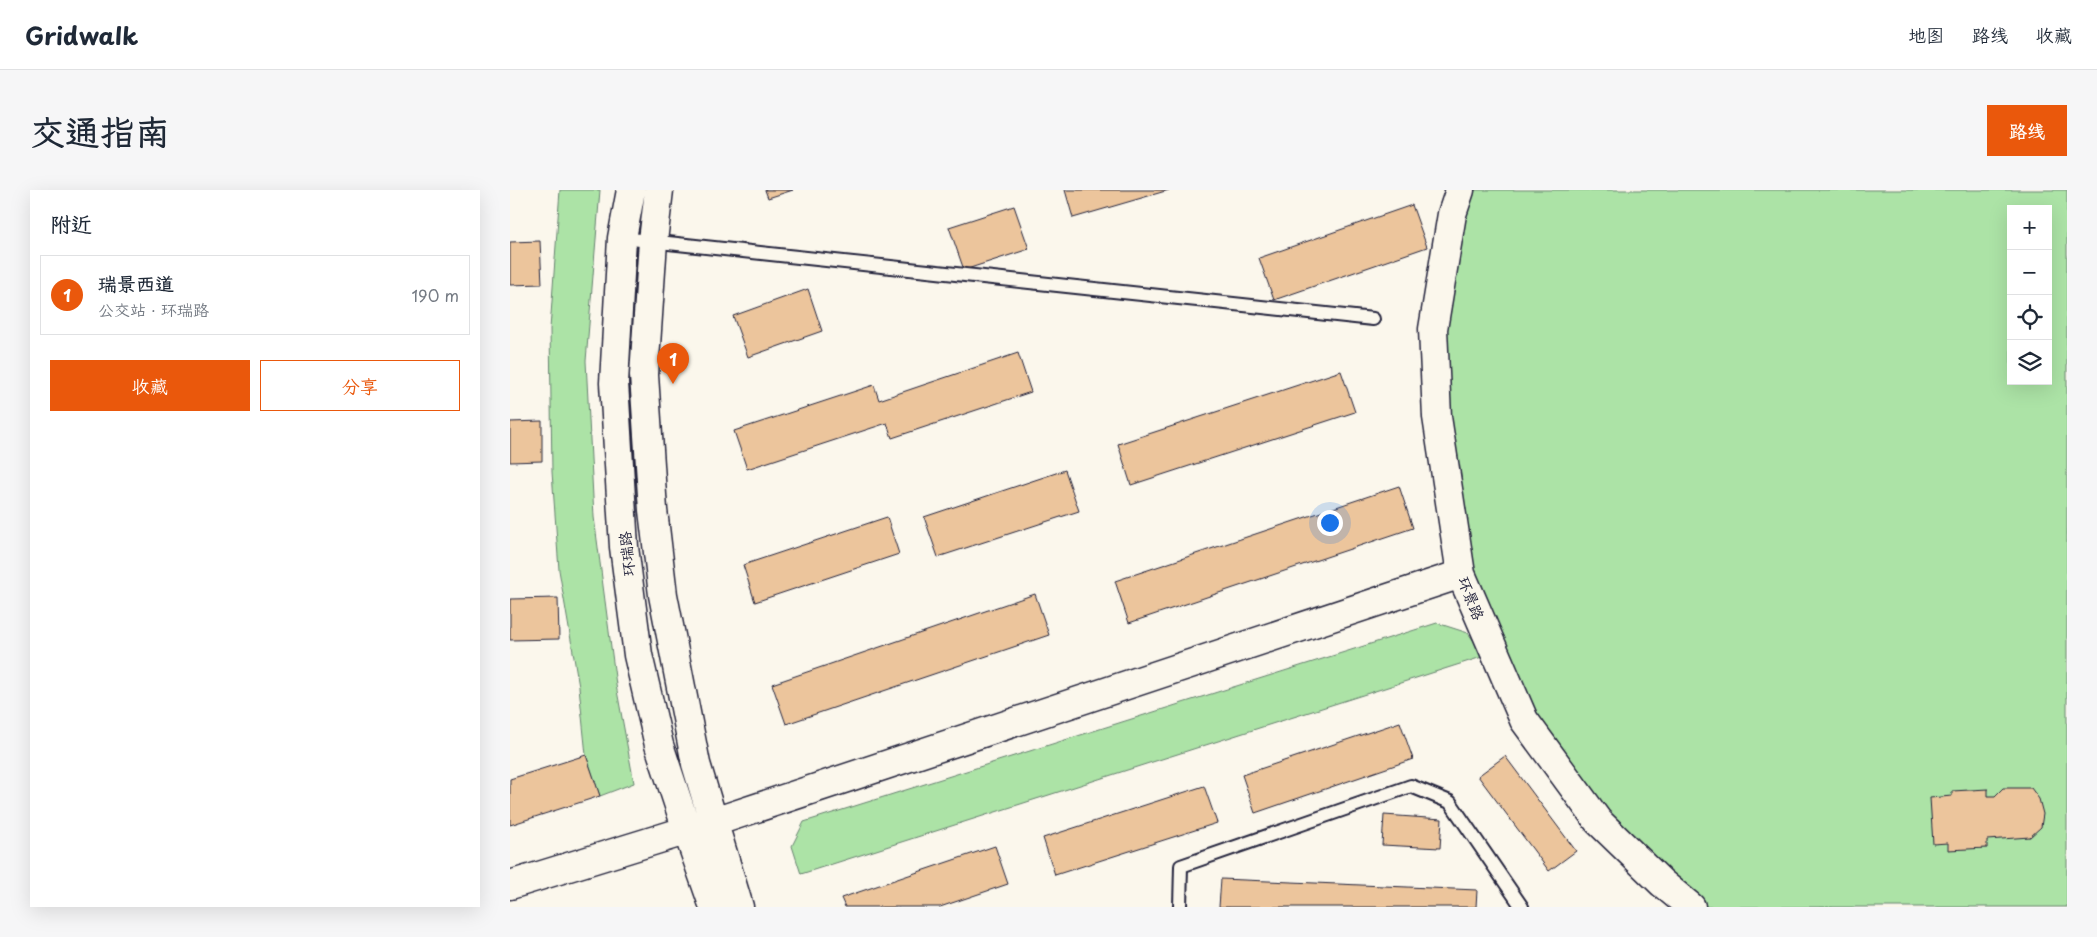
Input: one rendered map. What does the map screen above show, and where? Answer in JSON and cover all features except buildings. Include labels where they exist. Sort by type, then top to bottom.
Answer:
[{"type":"street","name":"环瑞路","points":[[631,190],[622,238],[614,382],[624,547],[638,655],[660,745],[686,830],[714,907]]},
{"type":"street","points":[[659,190],[653,241],[644,375],[653,510],[663,595],[696,764],[739,907]]},
{"type":"street","name":"环景路","points":[[1460,190],[1452,214],[1433,328],[1437,417],[1461,574],[1524,720],[1598,820],[1662,883],[1690,907]]},
{"type":"street","points":[[510,884],[714,822],[1461,574]]},
{"type":"lane","points":[[622,238],[1373,319]]},
{"type":"lane","points":[[1180,907],[1180,866],[1411,786],[1450,802],[1522,907]]},
{"type":"green space","points":[[560,190],[600,190],[586,361],[594,517],[616,685],[634,783],[600,796],[586,755],[579,687],[559,570],[552,472],[550,329]]},
{"type":"green space","points":[[1460,190],[2067,190],[2067,907],[1691,907],[1524,720],[1461,574],[1437,417]]},
{"type":"green space","points":[[1437,623],[1468,633],[1485,656],[801,874],[792,846],[804,822]]},
{"type":"place","name":"瑞景西道","points":[[673,384]]}]
